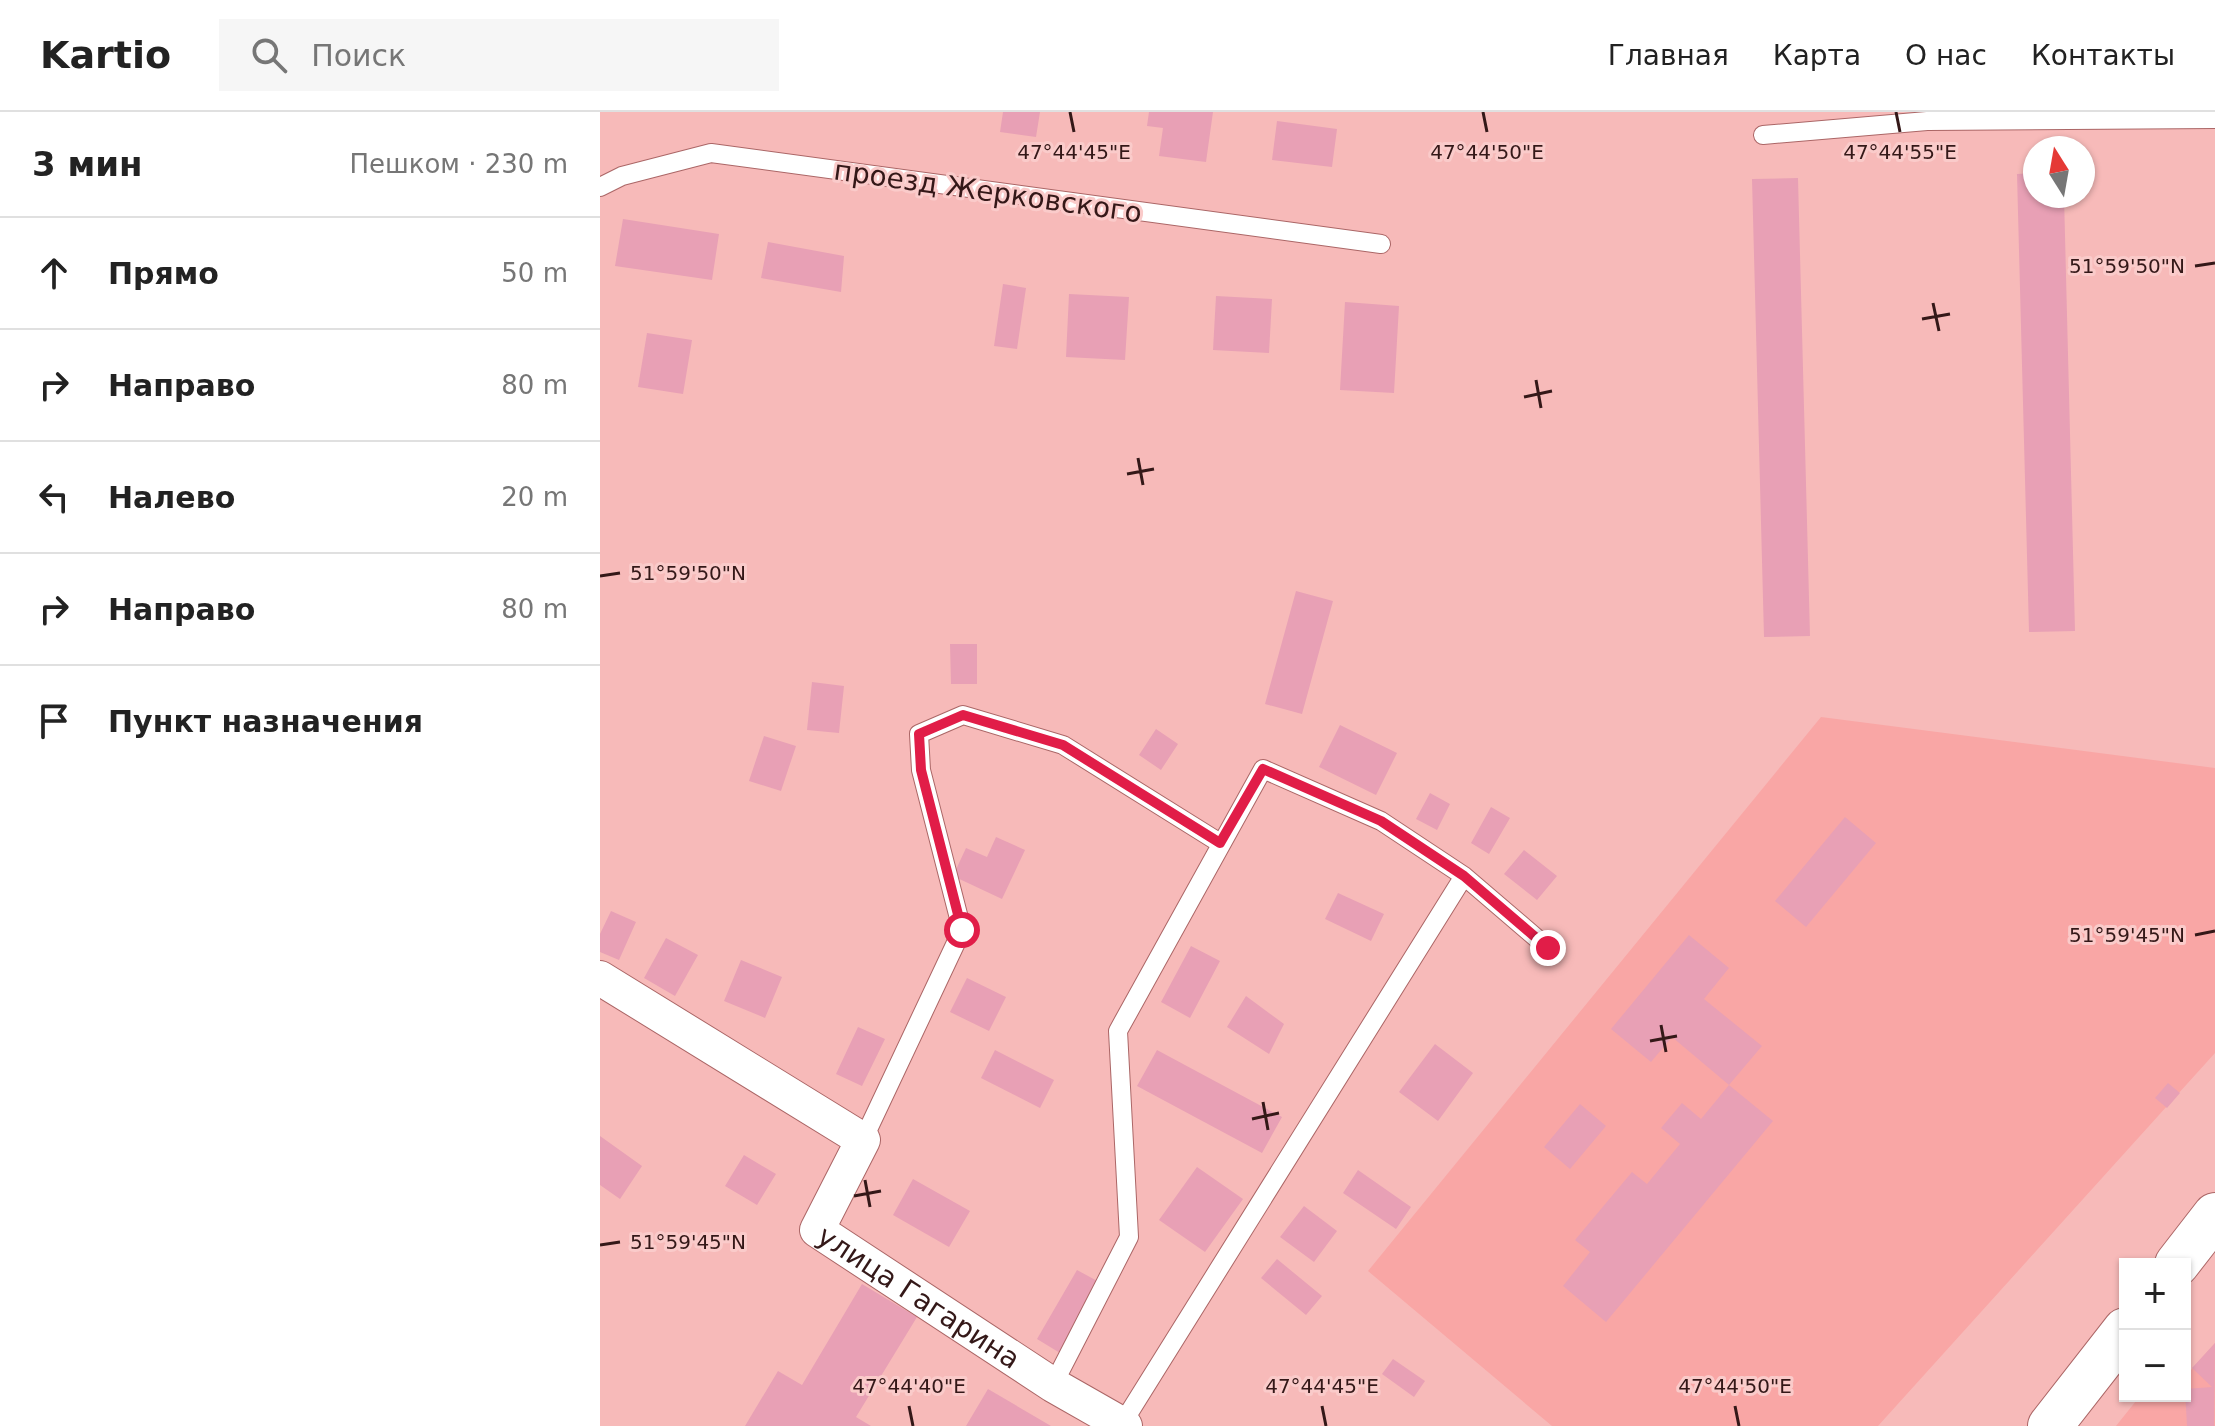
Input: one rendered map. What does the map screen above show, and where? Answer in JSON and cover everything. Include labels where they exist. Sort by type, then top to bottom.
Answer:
[{"type":"street","points":[[600,978],[863,1140]]},
{"type":"street","name":"улица Гагарина","points":[[863,1140],[817,1230],[1053,1385],[1124,1425]]},
{"type":"street","points":[[2182,1258],[2215,1215]]},
{"type":"street","points":[[2050,1426],[2119,1338]]},
{"type":"lane","points":[[1763,135],[1927,121],[2215,119]]},
{"type":"lane","name":"проезд Жерковского","points":[[600,187],[622,176],[711,153],[1381,244]]},
{"type":"lane","points":[[863,1140],[962,930],[921,770],[919,734],[963,715],[1063,745],[1220,843]]},
{"type":"lane","points":[[1053,1385],[1129,1237],[1118,1031],[1263,769],[1381,821],[1464,876],[1548,948]]},
{"type":"lane","points":[[1124,1425],[1464,876]]},
{"type":"shaded area","points":[[1821,717],[2215,768],[2215,1053],[1878,1426],[1552,1426],[1368,1271]]},
{"type":"shaded area","points":[[2215,1343],[2215,1426],[2116,1426],[2135,1402],[2191,1402],[2191,1370]]},
{"type":"building","points":[[1003,112],[1040,112],[1036,137],[1000,132]]},
{"type":"building","points":[[1149,112],[1213,112],[1206,162],[1159,156],[1163,128],[1147,126]]},
{"type":"building","points":[[1277,121],[1337,129],[1332,167],[1272,160]]},
{"type":"building","points":[[2017,174],[2023,174],[2023,208],[2064,208],[2075,631],[2029,632]]},
{"type":"building","points":[[1798,178],[1810,636],[1764,637],[1752,179]]},
{"type":"building","points":[[623,219],[719,234],[712,280],[615,266]]},
{"type":"building","points":[[768,242],[844,256],[841,292],[761,278]]},
{"type":"building","points":[[1003,284],[1026,288],[1017,349],[994,346]]},
{"type":"building","points":[[1069,294],[1129,297],[1125,360],[1066,357]]},
{"type":"building","points":[[1216,296],[1272,299],[1269,353],[1213,350]]},
{"type":"building","points":[[1345,302],[1399,306],[1394,393],[1340,390]]},
{"type":"building","points":[[647,333],[692,340],[683,394],[638,387]]},
{"type":"building","points":[[1296,591],[1333,601],[1302,714],[1265,704]]},
{"type":"building","points":[[950,644],[977,644],[977,684],[951,684]]},
{"type":"building","points":[[812,682],[844,686],[839,733],[807,730]]},
{"type":"building","points":[[1340,725],[1397,753],[1376,795],[1319,767]]},
{"type":"building","points":[[1156,729],[1178,744],[1161,770],[1139,755]]},
{"type":"building","points":[[764,736],[796,746],[781,791],[749,781]]},
{"type":"building","points":[[1430,793],[1450,804],[1437,830],[1416,819]]},
{"type":"building","points":[[1491,807],[1510,818],[1489,854],[1471,843]]},
{"type":"building","points":[[1845,817],[1876,843],[1806,927],[1775,901]]},
{"type":"building","points":[[996,837],[1025,850],[1002,899],[953,876],[966,848],[987,857]]},
{"type":"building","points":[[1524,850],[1557,876],[1537,900],[1504,874]]},
{"type":"building","points":[[1338,893],[1384,914],[1371,941],[1325,919]]},
{"type":"building","points":[[611,911],[636,922],[619,960],[600,952],[600,934]]},
{"type":"building","points":[[1689,935],[1729,968],[1704,999],[1762,1046],[1729,1085],[1672,1037],[1651,1062],[1611,1029]]},
{"type":"building","points":[[666,938],[698,955],[675,996],[644,978]]},
{"type":"building","points":[[1191,946],[1220,961],[1190,1018],[1161,1002]]},
{"type":"building","points":[[741,960],[782,977],[765,1018],[724,1001]]},
{"type":"building","points":[[967,978],[1006,997],[989,1031],[950,1012]]},
{"type":"building","points":[[1246,996],[1284,1024],[1269,1054],[1227,1027]]},
{"type":"building","points":[[858,1027],[885,1039],[862,1086],[836,1074]]},
{"type":"building","points":[[1435,1044],[1473,1073],[1438,1121],[1399,1092]]},
{"type":"building","points":[[995,1050],[1054,1080],[1040,1108],[981,1078]]},
{"type":"building","points":[[1157,1050],[1282,1117],[1262,1153],[1137,1086]]},
{"type":"building","points":[[2168,1083],[2180,1093],[2167,1108],[2155,1098]]},
{"type":"building","points":[[1729,1085],[1773,1121],[1606,1322],[1563,1286],[1590,1252],[1575,1240],[1632,1172],[1647,1184],[1680,1144],[1661,1128],[1682,1103],[1701,1119]]},
{"type":"building","points":[[1580,1104],[1606,1126],[1570,1169],[1544,1147]]},
{"type":"building","points":[[600,1136],[642,1166],[620,1199],[600,1185]]},
{"type":"building","points":[[744,1155],[776,1174],[757,1205],[725,1186]]},
{"type":"building","points":[[1197,1167],[1243,1199],[1205,1252],[1159,1220]]},
{"type":"building","points":[[1358,1170],[1411,1207],[1396,1229],[1343,1193]]},
{"type":"building","points":[[913,1179],[970,1211],[949,1247],[893,1215]]},
{"type":"building","points":[[1304,1206],[1337,1231],[1314,1262],[1280,1237]]},
{"type":"building","points":[[1277,1259],[1322,1296],[1306,1315],[1261,1278]]},
{"type":"building","points":[[1077,1270],[1101,1283],[1060,1353],[1037,1339]]},
{"type":"building","points":[[862,1284],[917,1317],[856,1417],[871,1426],[745,1426],[778,1371],[802,1385]]},
{"type":"building","points":[[2215,1343],[2214,1426],[2187,1426],[2186,1402],[2191,1402],[2191,1389],[2212,1387],[2192,1368]]},
{"type":"building","points":[[1393,1359],[1425,1381],[1414,1397],[1382,1374]]},
{"type":"building","points":[[988,1389],[1051,1426],[966,1426]]},
{"type":"route","points":[[962,930],[921,770],[919,734],[963,715],[1063,745],[1220,843],[1263,769],[1381,821],[1464,876],[1548,948]]}]
